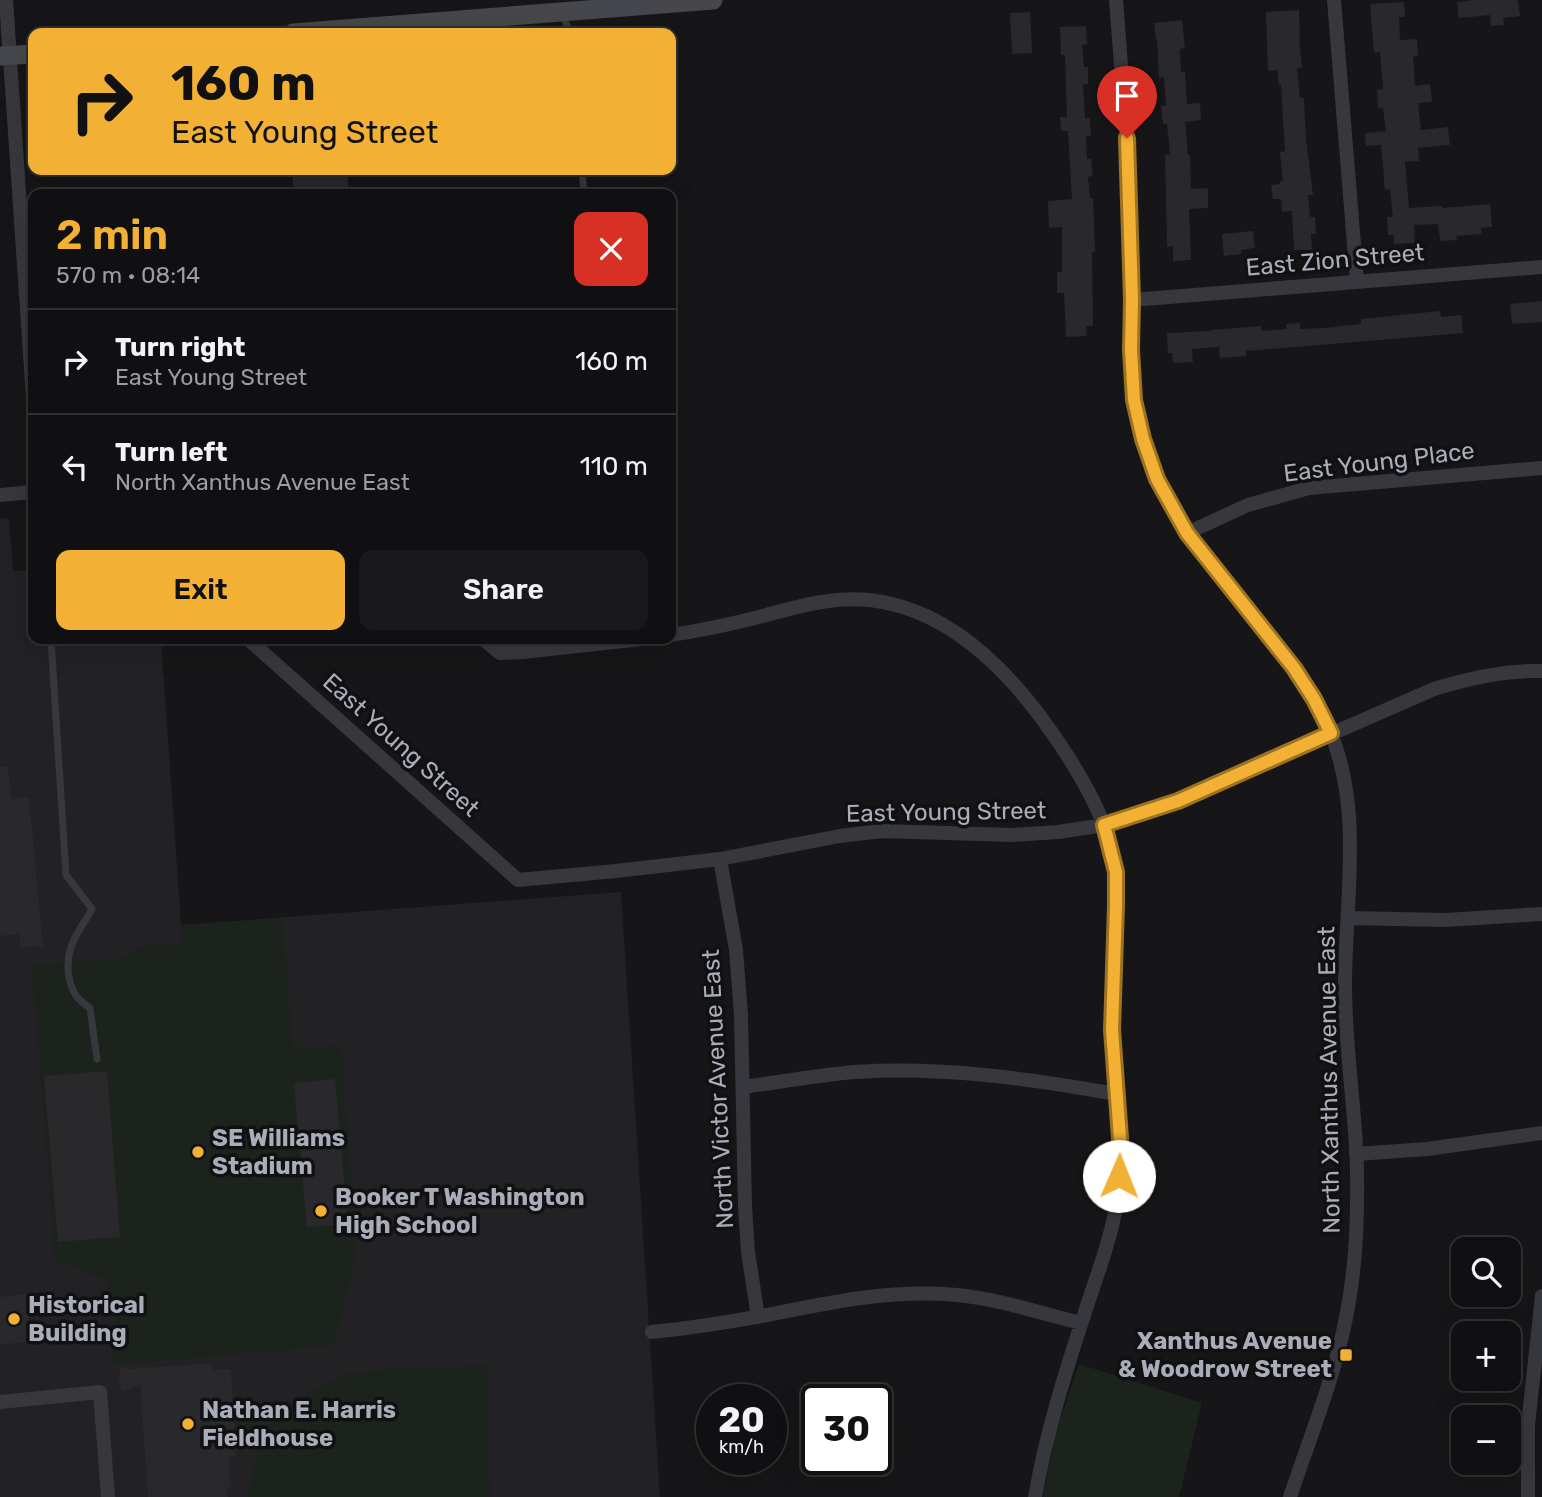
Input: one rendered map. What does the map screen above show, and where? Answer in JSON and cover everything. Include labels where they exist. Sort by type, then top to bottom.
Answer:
[{"type":"main road","points":[[403,28],[562,6],[713,0]]},
{"type":"main road","points":[[5,56],[28,54]]},
{"type":"street","points":[[6,0],[5,56],[28,337]]},
{"type":"street","name":"North Xanthus Avenue East","points":[[1116,0],[1129,160],[1134,400],[1143,439],[1157,479],[1187,533],[1294,668],[1314,699],[1331,733],[1348,797],[1351,848],[1345,990],[1356,1154],[1357,1217],[1351,1288],[1340,1343],[1290,1497]]},
{"type":"street","points":[[1334,0],[1357,281]]},
{"type":"street","name":"East Zion Street","points":[[1132,300],[1542,267]]},
{"type":"street","name":"East Young Place","points":[[1187,533],[1248,505],[1309,488],[1542,468]]},
{"type":"street","points":[[0,495],[28,492]]},
{"type":"street","points":[[676,634],[756,618],[807,603],[836,600],[870,600],[899,606],[926,616],[957,634],[1013,681],[1038,712],[1098,808],[1116,872],[1112,1030],[1120,1138],[1119,1176],[1115,1212],[1057,1402],[1035,1497]]},
{"type":"street","name":"East Young Street","points":[[254,644],[518,880],[616,872],[720,859],[840,836],[882,831],[1011,835],[1104,825],[1178,801],[1434,689],[1501,674],[1542,671]]},
{"type":"street","points":[[489,644],[500,653],[601,644]]},
{"type":"street","name":"North Victor Avenue East","points":[[720,859],[736,950],[741,1015],[745,1207],[748,1252],[758,1317]]},
{"type":"street","points":[[1348,918],[1446,920],[1542,914]]},
{"type":"street","points":[[743,1087],[855,1072],[925,1071],[990,1076],[1116,1094]]},
{"type":"street","points":[[1356,1154],[1427,1149],[1542,1133],[1542,1141]]},
{"type":"street","points":[[652,1332],[698,1327],[870,1296],[918,1294],[999,1302],[1081,1323]]},
{"type":"street","points":[[1528,1497],[1528,1425],[1542,1296]]},
{"type":"street","points":[[0,1402],[100,1392],[108,1497]]},
{"type":"lane","points":[[562,6],[568,28]]},
{"type":"lane","points":[[51,644],[66,875],[92,909],[69,950],[67,962],[70,982],[78,999],[90,1008],[97,1059]]},
{"type":"shaded area","name":"Booker T Washington High School","points":[[9,518],[13,571],[28,570],[28,644],[161,644],[181,925],[621,892],[660,1497],[0,1497],[0,519]]},
{"type":"shaded area","name":"SE Williams Stadium","points":[[282,918],[293,1048],[341,1045],[356,1256],[334,1345],[113,1365],[107,1280],[55,1260],[32,965],[124,958],[139,947],[182,944],[181,926]]},
{"type":"shaded area","points":[[1079,1364],[1202,1403],[1179,1497],[1043,1497],[1056,1432]]},
{"type":"shaded area","points":[[487,1365],[490,1497],[249,1497],[253,1465],[272,1423],[296,1398],[352,1372]]},
{"type":"building","points":[[1518,0],[1520,16],[1503,18],[1504,25],[1491,26],[1490,15],[1459,18],[1457,2]]},
{"type":"building","points":[[1404,2],[1405,17],[1399,17],[1400,40],[1417,39],[1418,56],[1413,57],[1415,86],[1430,84],[1432,102],[1418,103],[1421,130],[1448,127],[1450,145],[1418,148],[1419,161],[1405,162],[1409,208],[1490,204],[1492,227],[1481,228],[1481,234],[1456,236],[1457,240],[1440,241],[1438,224],[1414,225],[1415,243],[1394,244],[1394,235],[1388,235],[1387,217],[1393,217],[1390,189],[1385,190],[1381,145],[1366,146],[1365,133],[1386,131],[1383,108],[1378,108],[1377,90],[1383,89],[1380,52],[1374,53],[1370,4]]},
{"type":"building","points":[[1299,10],[1302,68],[1297,68],[1300,98],[1304,98],[1313,195],[1308,195],[1310,217],[1315,217],[1316,234],[1311,234],[1312,250],[1294,250],[1292,211],[1282,212],[1281,199],[1273,199],[1271,185],[1283,181],[1280,152],[1285,151],[1281,85],[1279,86],[1277,70],[1268,71],[1266,12]]},
{"type":"building","points":[[1030,12],[1032,53],[1012,54],[1010,13]]},
{"type":"building","points":[[1182,20],[1185,48],[1180,49],[1181,72],[1185,72],[1187,104],[1200,103],[1201,120],[1185,122],[1191,189],[1208,188],[1208,208],[1189,209],[1191,260],[1173,261],[1173,246],[1167,247],[1165,155],[1170,155],[1167,124],[1163,124],[1161,106],[1166,106],[1164,77],[1159,78],[1154,23]]},
{"type":"building","points":[[1086,26],[1087,44],[1082,45],[1084,67],[1088,67],[1088,84],[1083,84],[1085,118],[1090,118],[1091,136],[1086,136],[1087,159],[1091,158],[1093,176],[1088,177],[1090,198],[1093,198],[1095,252],[1092,252],[1093,326],[1086,326],[1087,336],[1066,337],[1064,293],[1057,293],[1057,272],[1062,272],[1062,227],[1049,228],[1048,201],[1072,199],[1068,131],[1061,131],[1060,117],[1067,117],[1065,55],[1061,55],[1060,27]]},
{"type":"building","points":[[292,175],[347,175],[349,189],[294,189]]},
{"type":"building","points":[[1253,231],[1255,248],[1241,250],[1241,254],[1224,256],[1222,234]]},
{"type":"building","points":[[1542,301],[1542,322],[1512,324],[1510,304]]},
{"type":"building","points":[[1440,311],[1441,317],[1461,315],[1463,333],[1246,351],[1246,356],[1220,358],[1219,347],[1192,349],[1193,362],[1173,363],[1172,353],[1168,353],[1167,333],[1261,326],[1261,331],[1287,329],[1286,324],[1300,323],[1300,329],[1325,328],[1361,324],[1361,319]]},
{"type":"building","points":[[8,766],[11,799],[29,797],[43,946],[21,948],[19,934],[0,936],[0,767]]},
{"type":"building","points":[[107,1071],[120,1237],[58,1242],[44,1076]]},
{"type":"building","points":[[335,1079],[348,1224],[307,1227],[294,1083]]},
{"type":"building","name":"Historical Building","points":[[26,1294],[31,1341],[0,1345],[0,1297]]},
{"type":"building","name":"Nathan E. Harris Fieldhouse","points":[[212,1363],[213,1370],[231,1369],[236,1456],[229,1456],[231,1487],[227,1487],[228,1497],[148,1497],[140,1385],[122,1392],[118,1379],[121,1367],[130,1369]]},
{"type":"place","name":"SE Williams Stadium","points":[[198,1152]]},
{"type":"place","name":"Booker T Washington High School","points":[[321,1211]]},
{"type":"place","name":"Historical Building","points":[[14,1319]]},
{"type":"place","name":"Xanthus Avenue & Woodrow Street","points":[[1346,1355]]},
{"type":"place","name":"Nathan E. Harris Fieldhouse","points":[[188,1424]]},
{"type":"route","points":[[1119,1176],[1120,1138],[1112,1030],[1116,872],[1104,825],[1178,801],[1331,733],[1294,668],[1208,562],[1174,513],[1157,479],[1143,439],[1134,400],[1131,350],[1127,138]]}]
